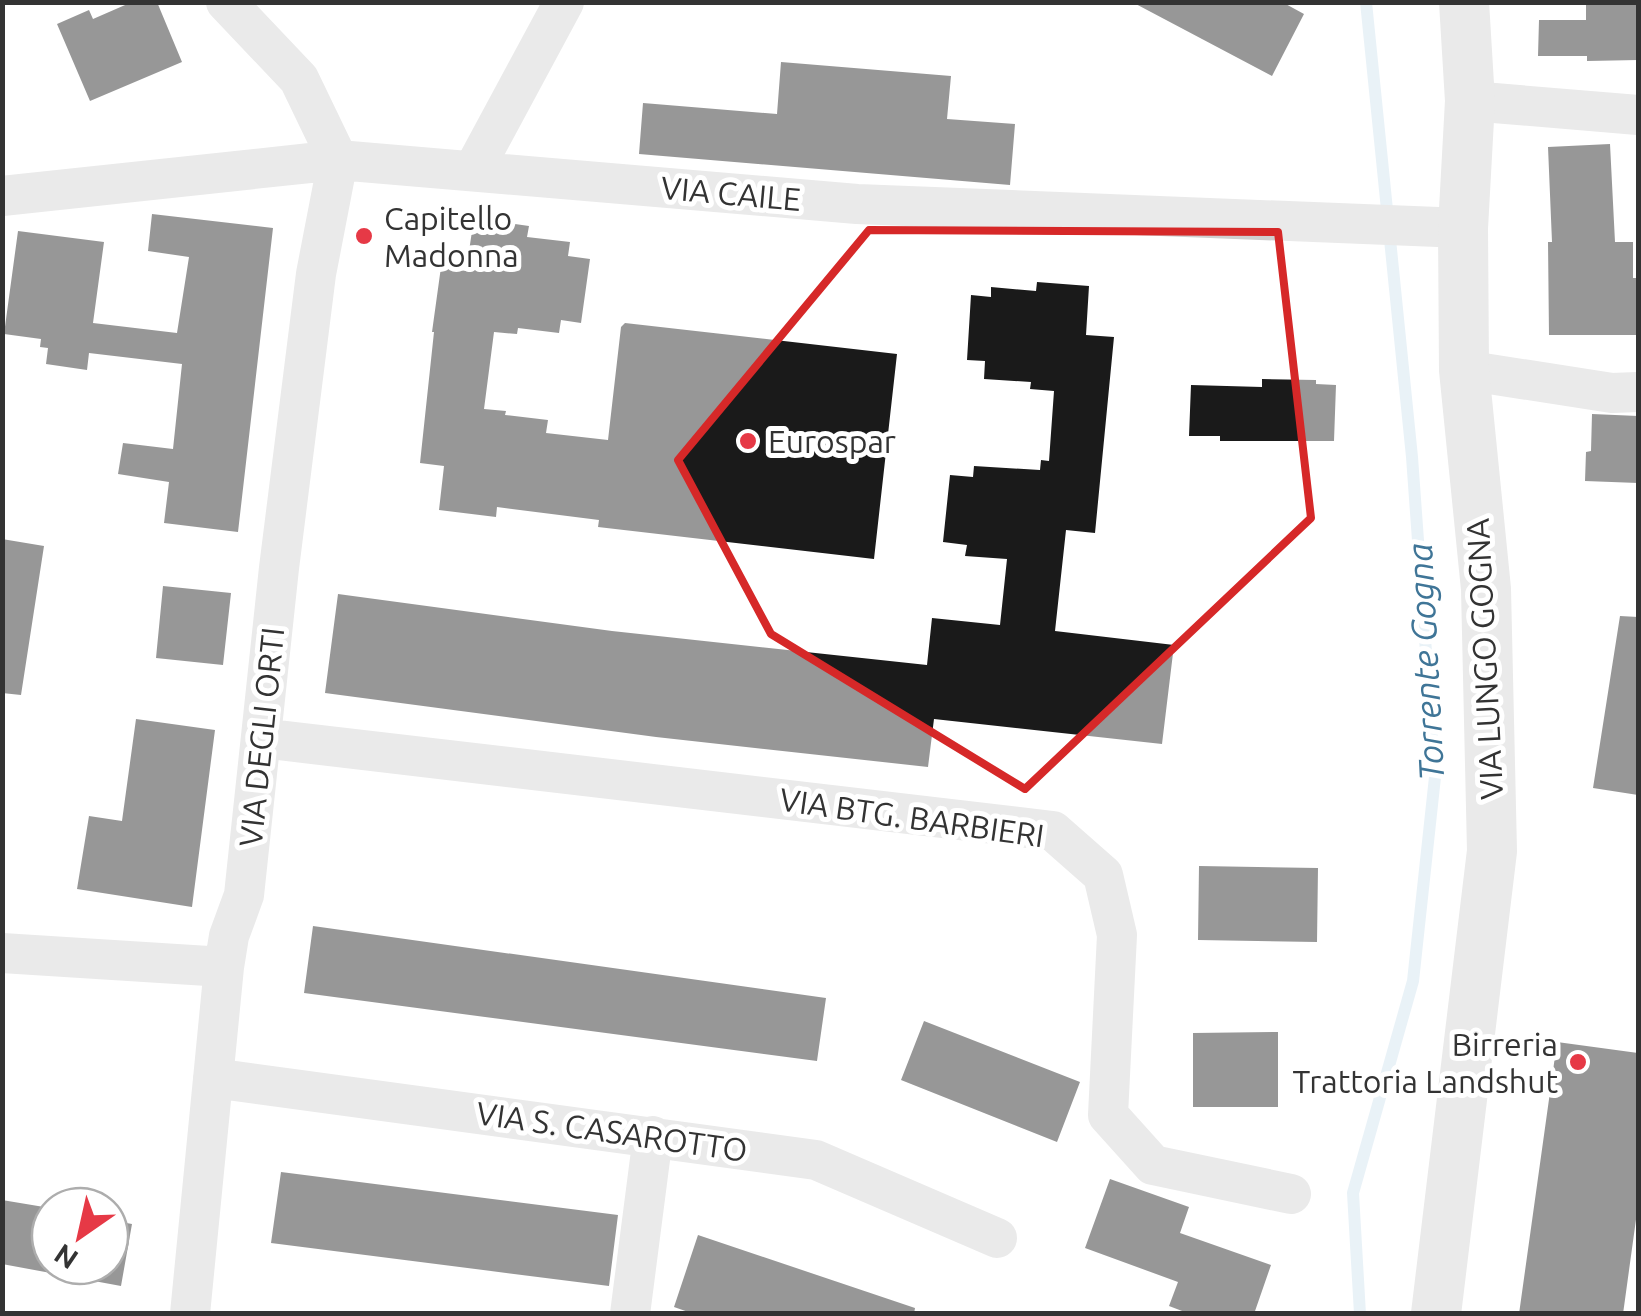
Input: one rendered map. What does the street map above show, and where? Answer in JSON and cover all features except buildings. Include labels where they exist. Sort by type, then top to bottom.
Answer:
[{"type":"street","points":[[226,2],[299,79],[338,160]]},
{"type":"street","points":[[473,171],[564,2]]},
{"type":"street","name":"VIA LUNGO GOGNA","points":[[1436,1314],[1492,851],[1486,589],[1447,227],[1470,101],[1464,2]]},
{"type":"street","points":[[1470,101],[1638,114]]},
{"type":"street","name":"VIA CAILE","points":[[2,196],[338,160],[857,204],[1447,227]]},
{"type":"street","name":"VIA DEGLI ORTI","points":[[190,1314],[224,967],[244,895],[316,269],[338,160]]},
{"type":"street","points":[[1464,370],[1612,393],[1638,392]]},
{"type":"street","name":"VIA BTG. BARBIERI","points":[[262,738],[1053,831],[1103,874],[1117,936],[1108,1115],[1153,1165],[1291,1194]]},
{"type":"street","points":[[2,953],[224,967]]},
{"type":"street","name":"VIA S. CASAROTTO","points":[[213,1078],[816,1160],[997,1238]]},
{"type":"street","points":[[630,1314],[653,1136]]},
{"type":"highlighted area","points":[[869,230],[1278,232],[1311,518],[1025,789],[771,634],[678,460]]},
{"type":"waterway","name":"Torrente Gogna","points":[[1360,1314],[1353,1193],[1413,981],[1435,777],[1412,457],[1366,2]]},
{"type":"place","name":"Capitello Madonna","points":[[364,236]]},
{"type":"place","name":"Eurospar","points":[[748,441]]},
{"type":"place","name":"Birreria Trattoria Landshut","points":[[1578,1062]]}]
